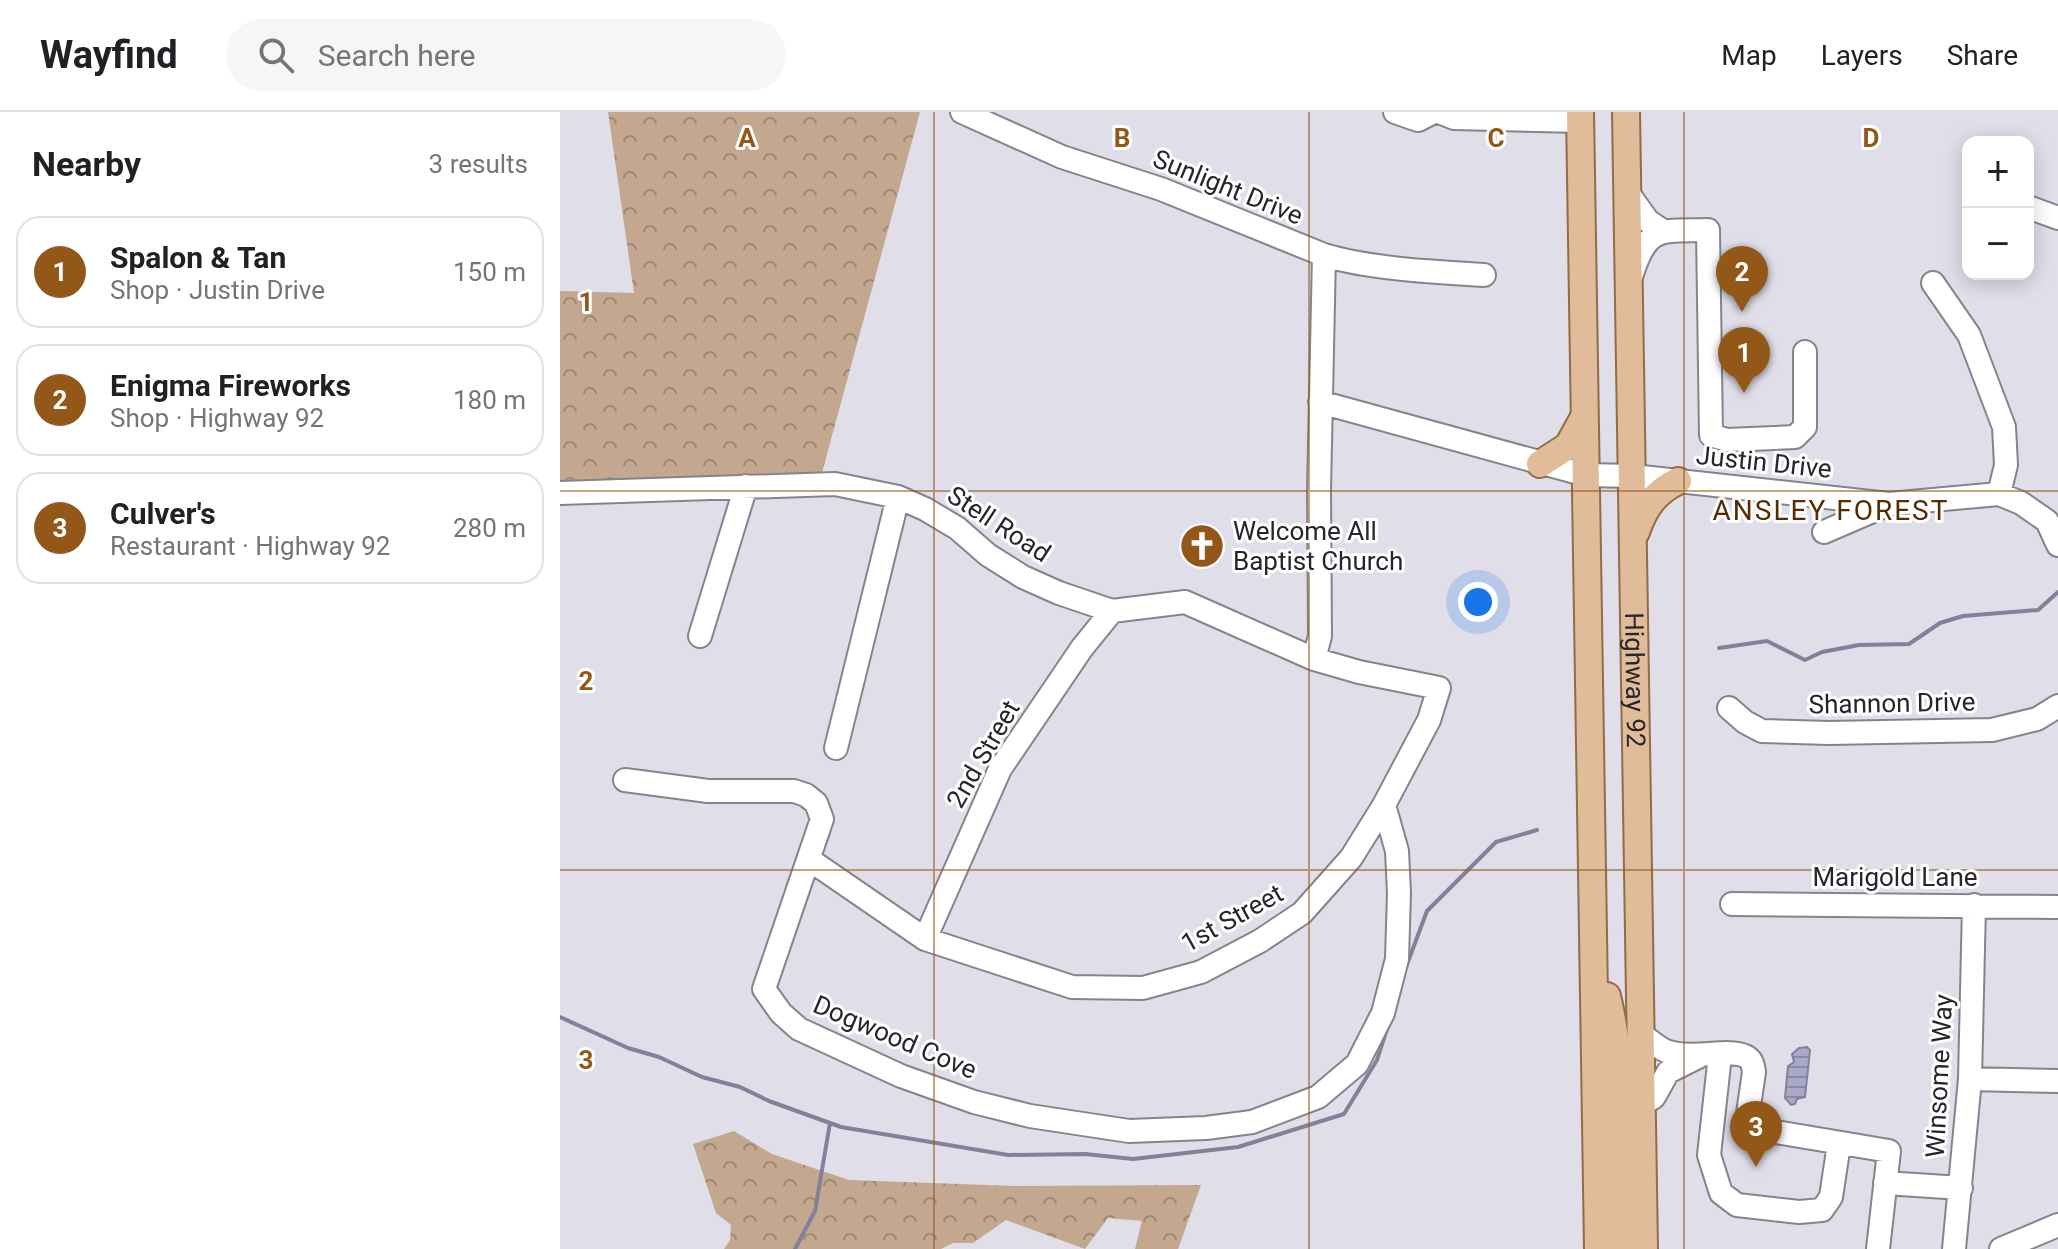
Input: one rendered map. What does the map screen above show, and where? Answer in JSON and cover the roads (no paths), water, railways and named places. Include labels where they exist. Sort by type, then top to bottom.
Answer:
[{"type":"main road","name":"Highway 92","points":[[1626,112],[1646,1245]]},
{"type":"main road","name":"Highway 92","points":[[1580,116],[1598,1249]]},
{"type":"main road","points":[[1540,464],[1568,446],[1585,414]]},
{"type":"main road","points":[[1634,544],[1646,507],[1662,490],[1678,481]]},
{"type":"main road","points":[[1594,954],[1609,1006],[1617,1057],[1621,1249]]},
{"type":"street","name":"Sunlight Drive","points":[[962,112],[1062,157],[1161,189],[1324,255],[1345,261],[1484,275]]},
{"type":"street","points":[[1395,112],[1418,120],[1437,112],[1454,118],[1580,116]]},
{"type":"street","points":[[1628,193],[1648,221],[1663,231]]},
{"type":"street","points":[[2031,208],[2058,218]]},
{"type":"street","points":[[1629,282],[1642,247],[1654,235],[1663,231],[1708,230],[1711,435],[1727,440],[1795,437],[1805,427],[1805,352]]},
{"type":"street","points":[[1314,659],[1320,636],[1320,402],[1324,255]]},
{"type":"street","points":[[1933,283],[1969,335],[2004,427],[2006,465],[1999,494],[2021,503],[2047,521],[2058,545]]},
{"type":"street","points":[[1320,402],[1586,475],[1633,476]]},
{"type":"street","name":"Justin Drive","points":[[1633,476],[1889,504],[1999,494]]},
{"type":"street","name":"Stell Road","points":[[560,493],[835,484],[898,497],[957,528],[988,555],[1023,577],[1059,593],[1112,611],[1185,602],[1314,659],[1359,672],[1439,688]]},
{"type":"street","points":[[700,636],[746,486]]},
{"type":"street","points":[[836,748],[898,497]]},
{"type":"street","name":"Justin Drive","points":[[1824,532],[1889,504]]},
{"type":"street","name":"2nd Street","points":[[925,939],[1000,769],[1082,648],[1112,611]]},
{"type":"street","name":"1st Street","points":[[810,860],[925,939],[1072,987],[1143,988],[1201,972],[1260,941],[1302,913],[1351,858],[1384,805],[1429,720],[1439,688]]},
{"type":"street","name":"Shannon Drive","points":[[1729,708],[1762,731],[1829,733],[1992,730],[2037,719],[2058,706]]},
{"type":"street","points":[[625,780],[708,791],[794,791],[806,795],[816,803],[822,819],[810,860]]},
{"type":"street","name":"Dogwood Cove","points":[[810,860],[764,989],[781,1013],[799,1029],[901,1076],[974,1102],[1030,1116],[1129,1131],[1206,1128],[1252,1122],[1318,1097],[1357,1064],[1383,1013],[1397,959],[1397,851],[1384,805]]},
{"type":"street","name":"Marigold Lane","points":[[1732,904],[2058,907]]},
{"type":"street","name":"Winsome Way","points":[[1954,1249],[1970,1079],[1974,905]]},
{"type":"street","points":[[1642,1035],[1667,1052],[1747,1057],[1753,1063],[1746,1127],[1889,1151],[1878,1249]]},
{"type":"street","points":[[1643,1104],[1654,1097],[1668,1072],[1709,1056]]},
{"type":"street","points":[[1709,1056],[1709,1155],[1721,1193],[1737,1205],[1799,1212],[1822,1210],[1831,1197],[1839,1144]]},
{"type":"street","points":[[1970,1079],[2058,1081]]},
{"type":"street","points":[[1885,1183],[1961,1188]]},
{"type":"street","points":[[2001,1249],[2058,1225]]},
{"type":"water","points":[[1807,1047],[1810,1050],[1805,1097],[1791,1105],[1785,1098],[1788,1066],[1794,1062],[1792,1054],[1799,1048]]},
{"type":"waterway","points":[[1719,648],[1767,641],[1805,660],[1822,652],[1859,645],[1909,644],[1940,623],[1963,616],[2038,610],[2058,592]]},
{"type":"waterway","points":[[1406,967],[1427,911],[1496,842],[1537,830]]},
{"type":"waterway","points":[[560,1017],[702,1077],[740,1087],[841,1127],[1008,1155],[1085,1154],[1133,1159],[1238,1147],[1344,1114],[1377,1060],[1388,1026]]},
{"type":"waterway","points":[[795,1249],[815,1211],[830,1123]]},
{"type":"place","name":"Enigma Fireworks","points":[[1742,312]]},
{"type":"place","name":"Spalon & Tan","points":[[1744,393]]},
{"type":"place","name":"Welcome All Baptist Church","points":[[1202,546]]},
{"type":"place","name":"Culver's","points":[[1756,1167]]},
{"type":"district","name":"ANSLEY FOREST","points":[[1831,510]]}]
